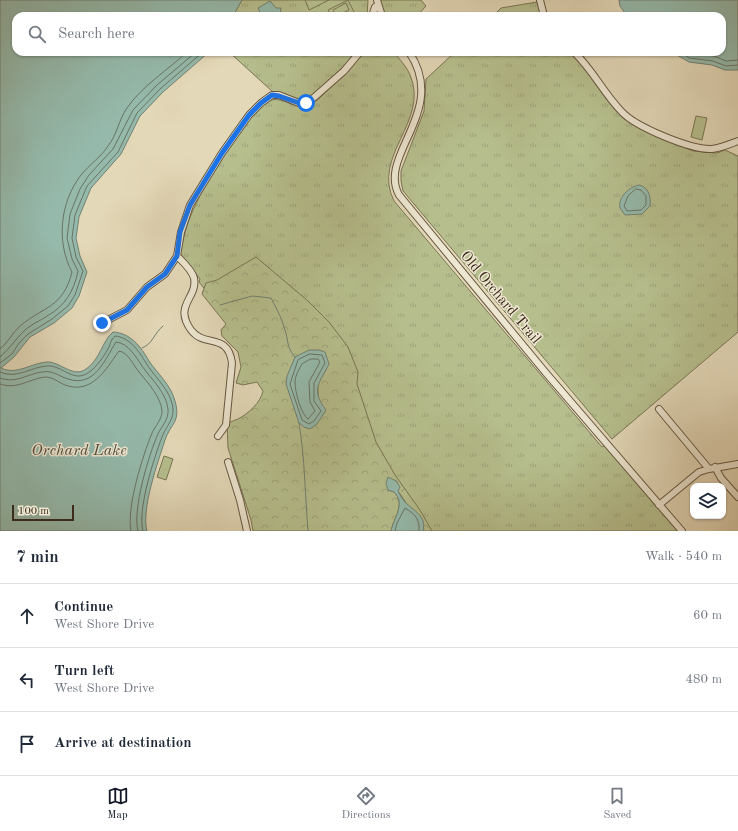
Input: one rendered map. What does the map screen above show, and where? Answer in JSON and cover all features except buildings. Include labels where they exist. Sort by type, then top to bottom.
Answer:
[{"type":"street","points":[[540,0],[543,12]]},
{"type":"street","points":[[102,323],[127,310],[147,287],[165,274],[177,256],[180,232],[190,205],[222,153],[249,115],[272,95],[299,103],[310,102],[344,71],[357,56]]},
{"type":"street","name":"Old Orchard Trail","points":[[411,56],[419,69],[422,82],[422,98],[414,125],[395,169],[394,180],[399,195],[546,373],[682,531]]},
{"type":"street","points":[[578,56],[591,70],[620,111],[633,120],[677,141],[697,147],[718,148],[738,141]]},
{"type":"street","points":[[177,256],[194,278],[194,286],[183,315],[190,329],[199,336],[224,344],[231,355],[232,363],[226,425],[218,436]]},
{"type":"street","points":[[659,409],[738,497]]},
{"type":"street","points":[[228,462],[240,500],[247,531]]},
{"type":"street","points":[[659,505],[694,476],[712,468],[738,464]]},
{"type":"green space","points":[[242,0],[368,0],[367,12],[235,12]]},
{"type":"green space","points":[[305,0],[329,0],[309,10]]},
{"type":"green space","points":[[348,0],[354,12],[329,12],[328,10]]},
{"type":"green space","points":[[380,0],[421,0],[426,6],[421,12],[383,12]]},
{"type":"green space","points":[[537,2],[540,12],[497,12],[501,8]]},
{"type":"green space","points":[[346,3],[349,10],[345,12],[334,12],[333,10]]},
{"type":"green space","points":[[233,56],[353,56],[347,65],[310,99],[300,101],[273,92]]},
{"type":"green space","points":[[359,56],[397,56],[410,75],[414,92],[413,108],[408,123],[394,153],[390,169],[389,185],[394,201],[602,447],[607,444],[680,531],[360,531],[282,385],[199,282],[200,279],[180,254],[187,225],[199,197],[226,149],[248,119],[259,108],[268,101],[272,100],[280,100],[300,106],[309,105],[319,99],[354,64]]},
{"type":"green space","points":[[451,56],[575,56],[588,70],[623,118],[693,151],[717,153],[725,150],[738,156],[738,332],[612,439],[403,191],[401,171],[424,111],[426,79]]},
{"type":"green space","points":[[696,116],[707,118],[702,140],[691,137]]},
{"type":"green space","points":[[256,257],[308,301],[329,322],[348,347],[358,372],[357,384],[376,442],[395,475],[420,510],[432,531],[423,531],[424,529],[398,491],[388,490],[394,492],[399,501],[398,511],[391,531],[253,531],[251,520],[228,448],[227,425],[250,411],[260,399],[263,391],[257,382],[243,385],[236,383],[241,367],[238,352],[222,336],[221,330],[226,324],[202,294],[206,283],[217,280]],"holes":[[[309,350],[326,370],[318,383],[318,400]]]},
{"type":"green space","points":[[164,456],[173,459],[166,480],[157,477]]},
{"type":"water","name":"Orchard Lake","points":[[0,0],[242,0],[235,12],[12,12],[12,56],[204,56],[163,92],[140,116],[121,154],[91,188],[79,217],[76,238],[80,256],[87,272],[79,296],[72,308],[54,323],[30,337],[14,357],[1,368],[7,370],[19,370],[49,362],[72,371],[81,371],[86,369],[95,361],[106,340],[113,332],[125,335],[139,346],[164,380],[173,395],[177,408],[176,418],[167,434],[148,498],[146,511],[147,531],[0,531]]},
{"type":"water","points":[[619,0],[738,0],[738,70],[725,70],[712,65],[689,62],[679,56],[726,56],[726,12],[624,12],[620,6]]},
{"type":"water","points":[[270,1],[276,8],[281,8],[280,12],[260,12],[258,8]]},
{"type":"water","points":[[639,185],[645,188],[649,193],[650,206],[642,214],[625,215],[620,208],[622,196],[628,190]]},
{"type":"water","points":[[309,350],[319,350],[325,352],[329,364],[318,386],[318,397],[326,410],[317,424],[310,429],[299,423],[286,384],[287,376],[295,357]]},
{"type":"water","points":[[388,477],[396,481],[400,487],[398,491],[402,498],[419,514],[423,521],[423,531],[391,531],[398,511],[399,501],[394,492],[388,490],[386,483]]},
{"type":"waterway","points":[[220,305],[252,296],[271,298],[282,322],[289,347],[295,357]]},
{"type":"waterway","points":[[142,348],[149,344],[163,326]]},
{"type":"waterway","points":[[299,423],[304,464],[308,531]]},
{"type":"route","points":[[102,323],[127,310],[147,287],[165,274],[177,256],[177,246],[180,232],[190,205],[237,130],[249,115],[269,96],[272,95],[299,103],[306,103]]}]
